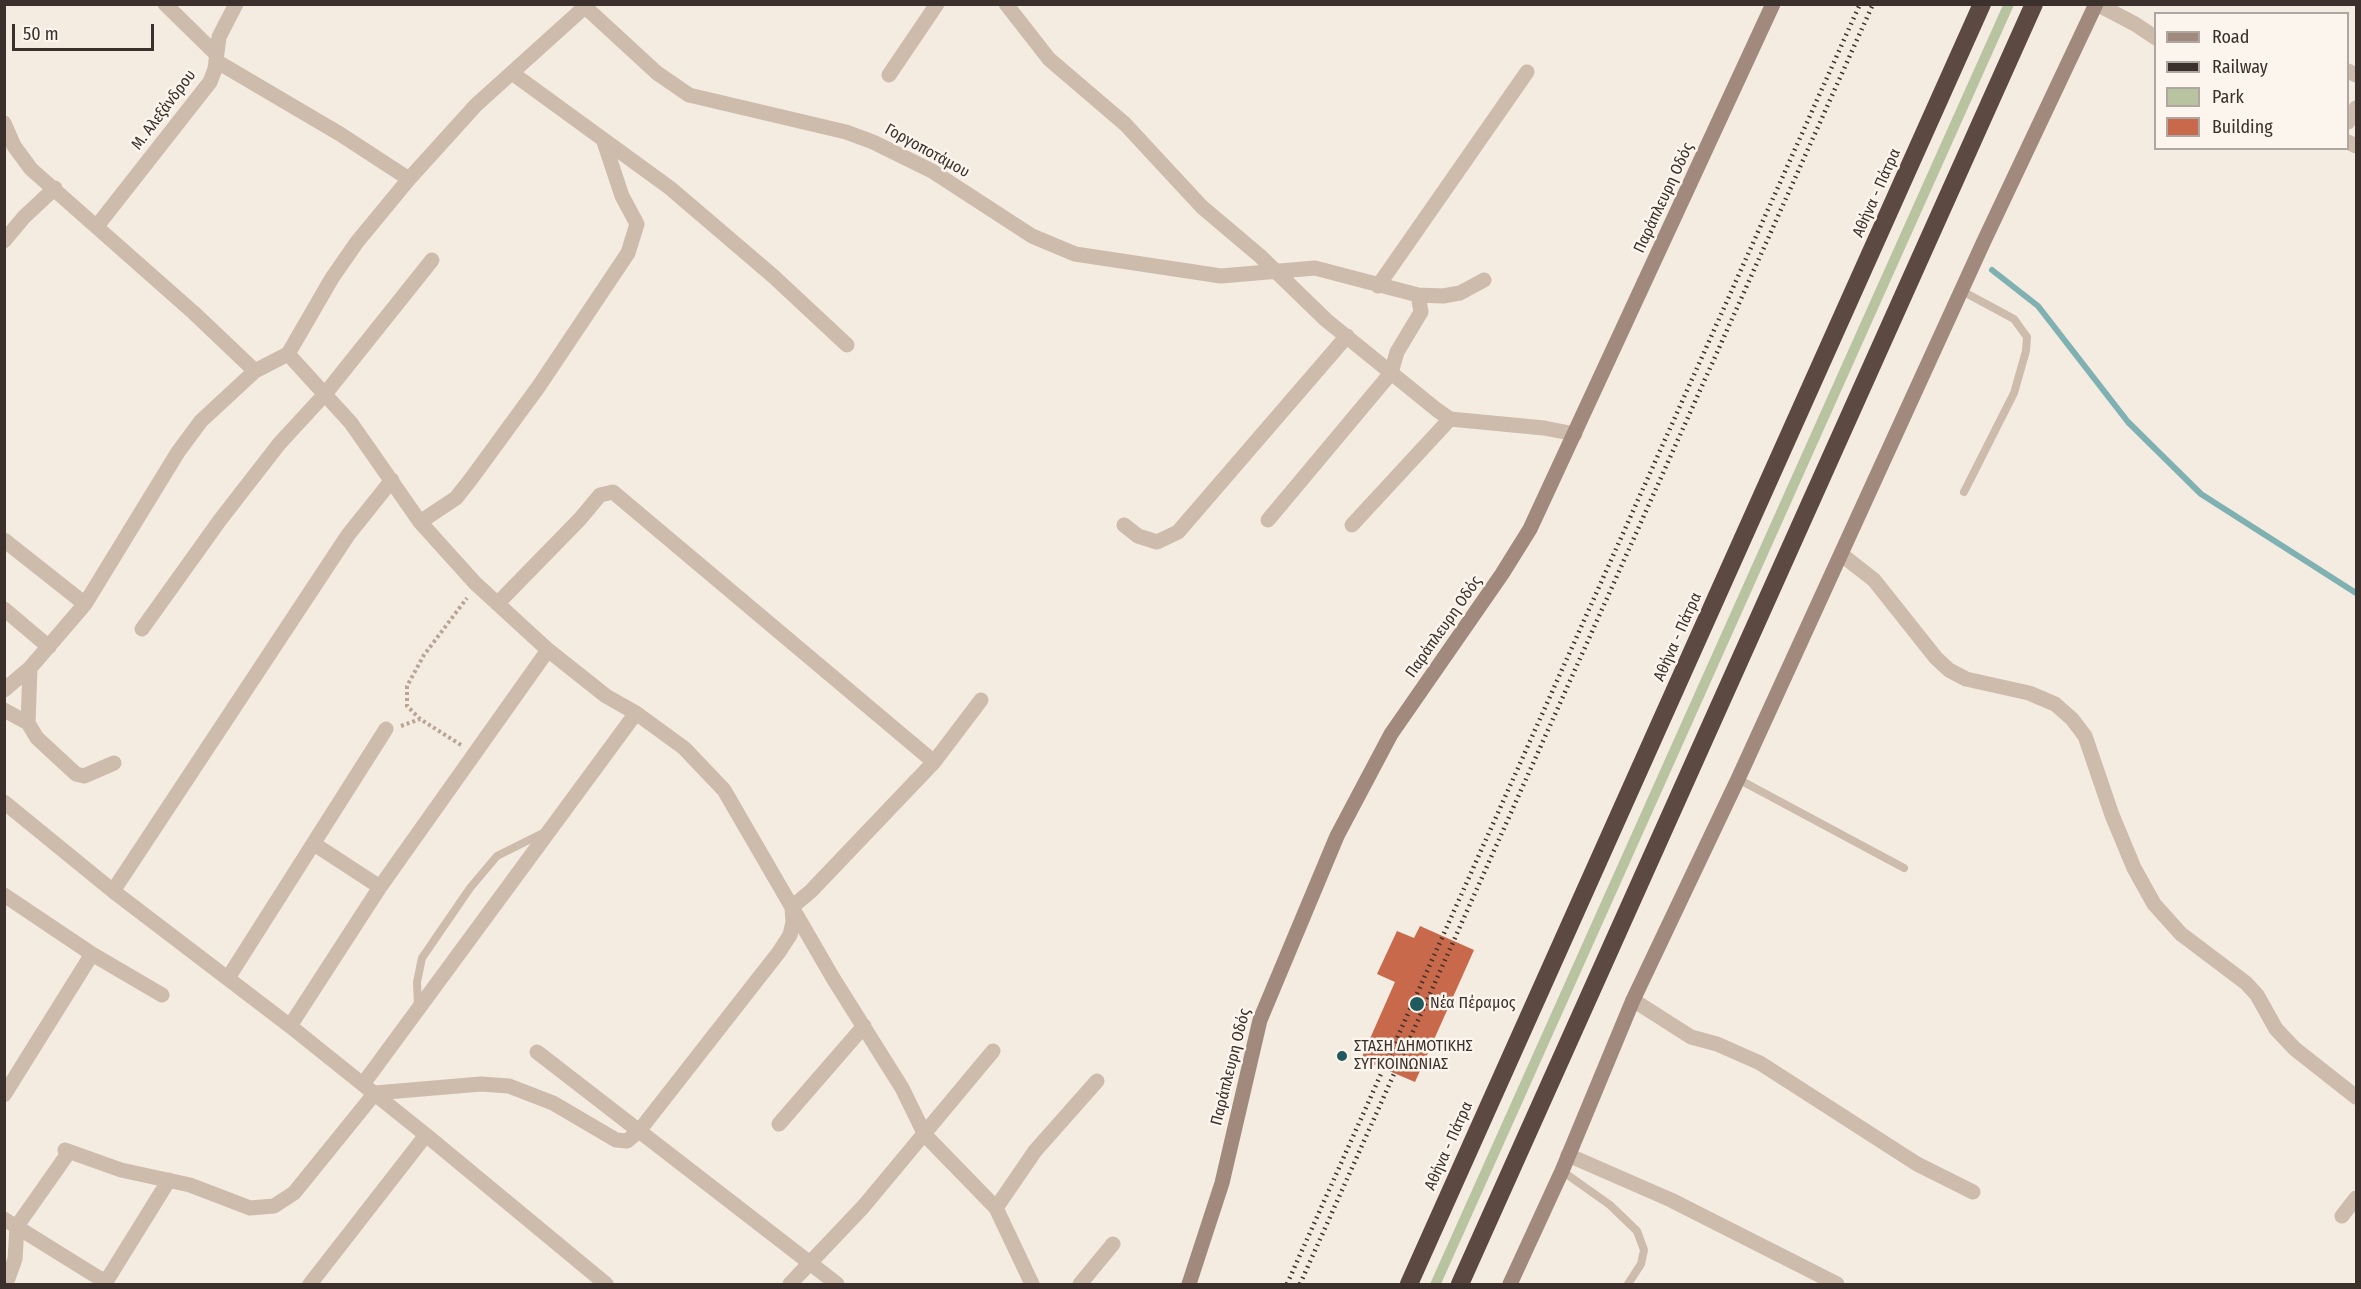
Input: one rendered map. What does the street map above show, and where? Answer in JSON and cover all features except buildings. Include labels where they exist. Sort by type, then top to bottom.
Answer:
[{"type":"highway","name":"Αθήνα - Πάτρα","points":[[1409,1284],[1982,4]]},
{"type":"highway","points":[[1460,1284],[2034,4]]},
{"type":"street","points":[[165,4],[216,58],[409,179]]},
{"type":"street","name":"Μ. Αλεξάνδρου","points":[[97,226],[204,91],[210,81],[219,37],[236,4]]},
{"type":"street","points":[[889,75],[937,4]]},
{"type":"street","points":[[1006,4],[1049,59],[1125,124],[1202,207],[1326,321],[1450,418],[1544,428],[1575,434]]},
{"type":"street","name":"Παράπλευρη Οδός","points":[[1190,1284],[1222,1183],[1260,1020],[1337,836],[1391,734],[1502,574],[1530,529],[1773,4]]},
{"type":"street","points":[[1510,1284],[1562,1171],[1633,1000],[1738,779],[1962,291],[2097,4],[2121,9],[2154,36]]},
{"type":"street","points":[[4,690],[30,668],[85,604],[188,438],[215,407],[255,372],[288,354],[338,269],[409,179],[476,105],[585,5]]},
{"type":"street","name":"Γοργοποτάμου","points":[[585,5],[657,73],[689,95],[846,132],[873,142],[932,171],[1032,236],[1052,245],[1106,260],[1147,263],[1221,276],[1315,268],[1418,296],[1443,297],[1460,293],[1484,280]]},
{"type":"street","points":[[512,72],[693,208],[847,345]]},
{"type":"street","points":[[1378,286],[1527,72]]},
{"type":"street","points":[[4,123],[20,156],[31,168],[239,353],[255,372]]},
{"type":"street","points":[[420,522],[456,498],[471,479],[546,376],[628,253],[637,225],[622,196],[604,142]]},
{"type":"street","points":[[4,241],[24,217],[55,188]]},
{"type":"street","points":[[142,629],[220,520],[279,444],[325,394],[432,260]]},
{"type":"street","points":[[1268,520],[1391,372],[1397,352],[1421,312],[1418,296]]},
{"type":"street","points":[[1124,525],[1138,536],[1157,542],[1178,532],[1347,336]]},
{"type":"street","points":[[288,354],[351,423],[420,522],[475,583],[548,650],[606,696],[636,713],[684,748],[724,790],[902,1088],[925,1135],[996,1208],[1032,1284]]},
{"type":"street","points":[[1352,525],[1450,418]]},
{"type":"street","points":[[113,891],[348,535],[392,480]]},
{"type":"street","points":[[498,603],[580,519],[600,495],[613,492],[934,762]]},
{"type":"street","points":[[4,540],[85,604]]},
{"type":"street","points":[[1842,555],[1874,580],[1936,658],[1949,670],[1966,679],[2029,693],[2055,704],[2072,719],[2085,736],[2112,815],[2134,868],[2154,904],[2181,934],[2246,982],[2257,995],[2276,1029],[2295,1049],[2356,1097]]},
{"type":"street","points":[[4,609],[48,647]]},
{"type":"street","points":[[290,1026],[381,887],[548,650]]},
{"type":"street","points":[[28,723],[30,668]]},
{"type":"street","points":[[369,1089],[481,1084],[509,1086],[553,1103],[616,1140],[627,1141],[639,1131],[779,952],[791,928],[792,907],[812,891],[934,762],[981,700]]},
{"type":"street","points":[[4,710],[28,723],[37,738],[76,774],[84,776],[114,763]]},
{"type":"street","points":[[6,1284],[15,1259],[11,1222],[67,1151],[120,1170],[190,1185],[250,1208],[274,1206],[294,1193],[369,1089],[418,1012],[636,713]]},
{"type":"street","points":[[228,978],[386,729]]},
{"type":"street","points":[[4,802],[113,891],[369,1089],[606,1284]]},
{"type":"street","points":[[314,844],[381,887]]},
{"type":"street","points":[[4,895],[92,954],[162,996]]},
{"type":"street","points":[[4,1095],[92,954]]},
{"type":"street","points":[[1633,1000],[1691,1036],[1717,1044],[1760,1064],[1917,1164],[1973,1192]]},
{"type":"street","points":[[779,1124],[864,1026]]},
{"type":"street","points":[[790,1284],[863,1208],[993,1051]]},
{"type":"street","points":[[537,1052],[837,1284]]},
{"type":"street","points":[[996,1208],[1035,1151],[1097,1081]]},
{"type":"street","points":[[310,1284],[426,1135]]},
{"type":"street","points":[[1568,1155],[1711,1219],[1837,1284]]},
{"type":"street","points":[[11,1222],[99,1278],[107,1280],[169,1180]]},
{"type":"street","points":[[2342,1216],[2356,1198]]},
{"type":"street","points":[[1080,1284],[1113,1244]]},
{"type":"lane","points":[[1962,291],[2014,319],[2027,337],[2026,351],[2014,393],[1964,492]]},
{"type":"lane","points":[[1738,779],[1904,868]]},
{"type":"lane","points":[[418,1012],[417,982],[422,957],[470,888],[496,856],[551,829]]},
{"type":"lane","points":[[1562,1171],[1610,1205],[1637,1232],[1644,1250],[1641,1264],[1628,1284]]},
{"type":"path","points":[[475,583],[461,608],[424,655],[407,686],[407,706],[441,734],[475,752]]},
{"type":"green space","points":[[2003,5],[2014,5],[1441,1284],[1430,1284]]},
{"type":"waterway","points":[[1992,270],[2038,306],[2128,422],[2201,494],[2356,593]]},
{"type":"railway","points":[[1287,1284],[1860,4]]},
{"type":"railway","points":[[1300,1284],[1873,4]]},
{"type":"place","name":"Νέα Πέραμος","points":[[1417,1004]]},
{"type":"place","name":"ΣΤΑΣΗ ΔΗΜΟΤΙΚΗΣ ΣΥΓΚΟΙΝΩΝΙΑΣ","points":[[1342,1056]]}]
